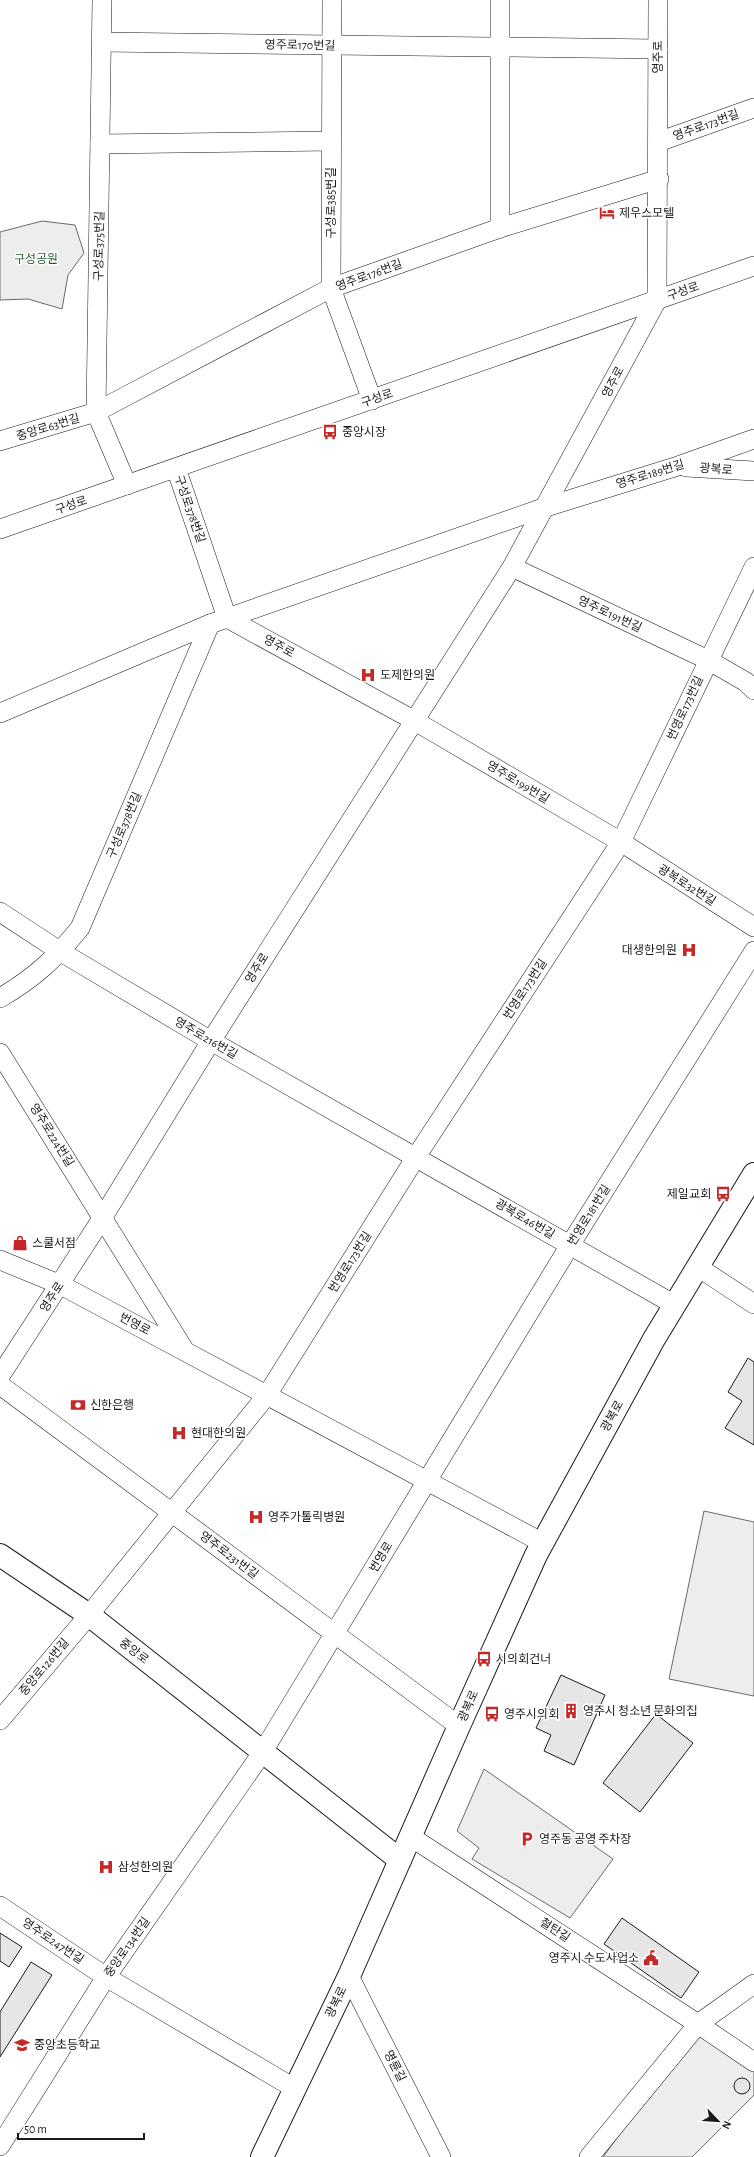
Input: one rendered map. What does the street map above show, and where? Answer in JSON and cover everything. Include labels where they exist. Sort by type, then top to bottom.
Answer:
[{"type":"main road","name":"광복로","points":[[262,2157],[349,1976],[518,1592],[542,1543],[654,1339],[754,1174]]},
{"type":"main road","name":"중앙로","points":[[0,1554],[89,1615],[262,1753],[400,1860]]},
{"type":"street","name":"구성로375번길","points":[[102,0],[96,412],[127,485]]},
{"type":"street","name":"구성로385번길","points":[[332,0],[331,288],[372,400]]},
{"type":"street","points":[[500,0],[500,228]]},
{"type":"street","name":"영주로","points":[[0,1376],[60,1285],[211,1041],[512,568],[657,300],[659,179],[658,0]]},
{"type":"street","name":"영주로170번길","points":[[102,42],[658,49]]},
{"type":"street","name":"영주로173번길","points":[[658,142],[754,108]]},
{"type":"street","points":[[100,144],[331,141]]},
{"type":"street","name":"영주로176번길","points":[[96,412],[331,288],[500,228],[659,179]]},
{"type":"street","name":"구성로","points":[[0,529],[754,266]]},
{"type":"street","name":"중앙로63번길","points":[[0,441],[96,412]]},
{"type":"street","name":"영주로189번길","points":[[0,713],[218,621],[546,507],[678,466],[754,439]]},
{"type":"street","name":"광복로","points":[[678,466],[754,472]]},
{"type":"street","name":"구성로378번길","points":[[0,998],[29,981],[61,952],[80,928],[218,621],[176,468]]},
{"type":"street","name":"번영로173번길","points":[[266,1395],[416,1157],[621,842],[754,567]]},
{"type":"street","name":"영주로191번길","points":[[512,568],[708,660],[746,682],[754,690]]},
{"type":"street","name":"영주로","points":[[218,621],[415,721]]},
{"type":"street","name":"영주로199번길","points":[[415,721],[621,842]]},
{"type":"street","name":"광복로32번길","points":[[621,842],[754,927]]},
{"type":"street","name":"영주로216번길","points":[[0,912],[61,952],[211,1041],[416,1157]]},
{"type":"street","name":"번영로181번길","points":[[426,1480],[570,1245],[754,952]]},
{"type":"street","name":"영주로224번길","points":[[0,1053],[103,1217]]},
{"type":"street","name":"광복로46번길","points":[[416,1157],[676,1304]]},
{"type":"street","points":[[103,1217],[186,1352]]},
{"type":"street","name":"번영로","points":[[0,1260],[60,1285],[542,1543]]},
{"type":"street","points":[[698,1267],[754,1304]]},
{"type":"street","name":"영주로231번길","points":[[0,1385],[459,1726]]},
{"type":"street","points":[[89,1615],[170,1512],[266,1395]]},
{"type":"street","name":"번영로","points":[[335,1634],[426,1480]]},
{"type":"street","name":"중앙로126번길","points":[[0,1720],[89,1615]]},
{"type":"street","points":[[262,1753],[335,1634]]},
{"type":"street","name":"중앙로134번길","points":[[0,2146],[106,1977],[262,1753]]},
{"type":"street","name":"철탄길","points":[[411,1837],[754,2062]]},
{"type":"street","name":"영주로247번길","points":[[0,1906],[106,1977],[294,2088]]},
{"type":"street","name":"명륜길","points":[[349,1976],[441,2157]]},
{"type":"street","points":[[589,2157],[698,2024],[754,1984]]},
{"type":"shaded area","name":"구성공원","points":[[42,221],[75,225],[84,253],[68,275],[62,309],[28,299],[0,300],[0,232]]},
{"type":"shaded area","points":[[704,1511],[754,1522],[754,1696],[669,1679]]},
{"type":"shaded area","name":"영주동 공영 주차장","points":[[484,1769],[613,1859],[570,1918],[472,1859],[479,1848],[457,1831]]},
{"type":"shaded area","points":[[694,2033],[754,2067],[754,2095],[692,2157],[603,2157]]},
{"type":"building","points":[[748,1358],[754,1362],[754,1445],[725,1428],[742,1401],[728,1392]]},
{"type":"building","name":"영주시 청소년 문화의집","points":[[561,1675],[605,1695],[574,1765],[544,1751],[551,1735],[536,1728]]},
{"type":"building","points":[[656,1714],[693,1743],[640,1812],[603,1783]]},
{"type":"building","name":"영주시 수도사업소","points":[[622,1918],[699,1972],[681,1998],[604,1944]]},
{"type":"building","points":[[0,1933],[22,1947],[9,1967],[0,1961]]},
{"type":"building","points":[[31,1962],[52,1975],[0,2057],[0,2012]]},
{"type":"building","points":[[742,2078],[748,2080],[750,2086],[748,2092],[742,2094],[736,2092],[734,2086],[736,2080]]},
{"type":"place","name":"제우스모텔","points":[[607,213]]},
{"type":"place","name":"중앙시장","points":[[330,432]]},
{"type":"place","name":"도제한의원","points":[[368,675]]},
{"type":"place","name":"대생한의원","points":[[689,950]]},
{"type":"place","name":"제일교회","points":[[723,1194]]},
{"type":"place","name":"스쿨서점","points":[[20,1243]]},
{"type":"place","name":"신한은행","points":[[78,1405]]},
{"type":"place","name":"현대한의원","points":[[179,1433]]},
{"type":"place","name":"영주가톨릭병원","points":[[256,1517]]},
{"type":"place","name":"시의회건너","points":[[484,1659]]},
{"type":"place","name":"영주시 청소년 문화의집","points":[[571,1711]]},
{"type":"place","name":"영주시의회","points":[[492,1714]]},
{"type":"place","name":"영주동 공영 주차장","points":[[527,1839]]},
{"type":"place","name":"삼성한의원","points":[[106,1867]]},
{"type":"place","name":"영주시 수도사업소","points":[[651,1958]]},
{"type":"place","name":"중앙초등학교","points":[[22,2045]]}]
